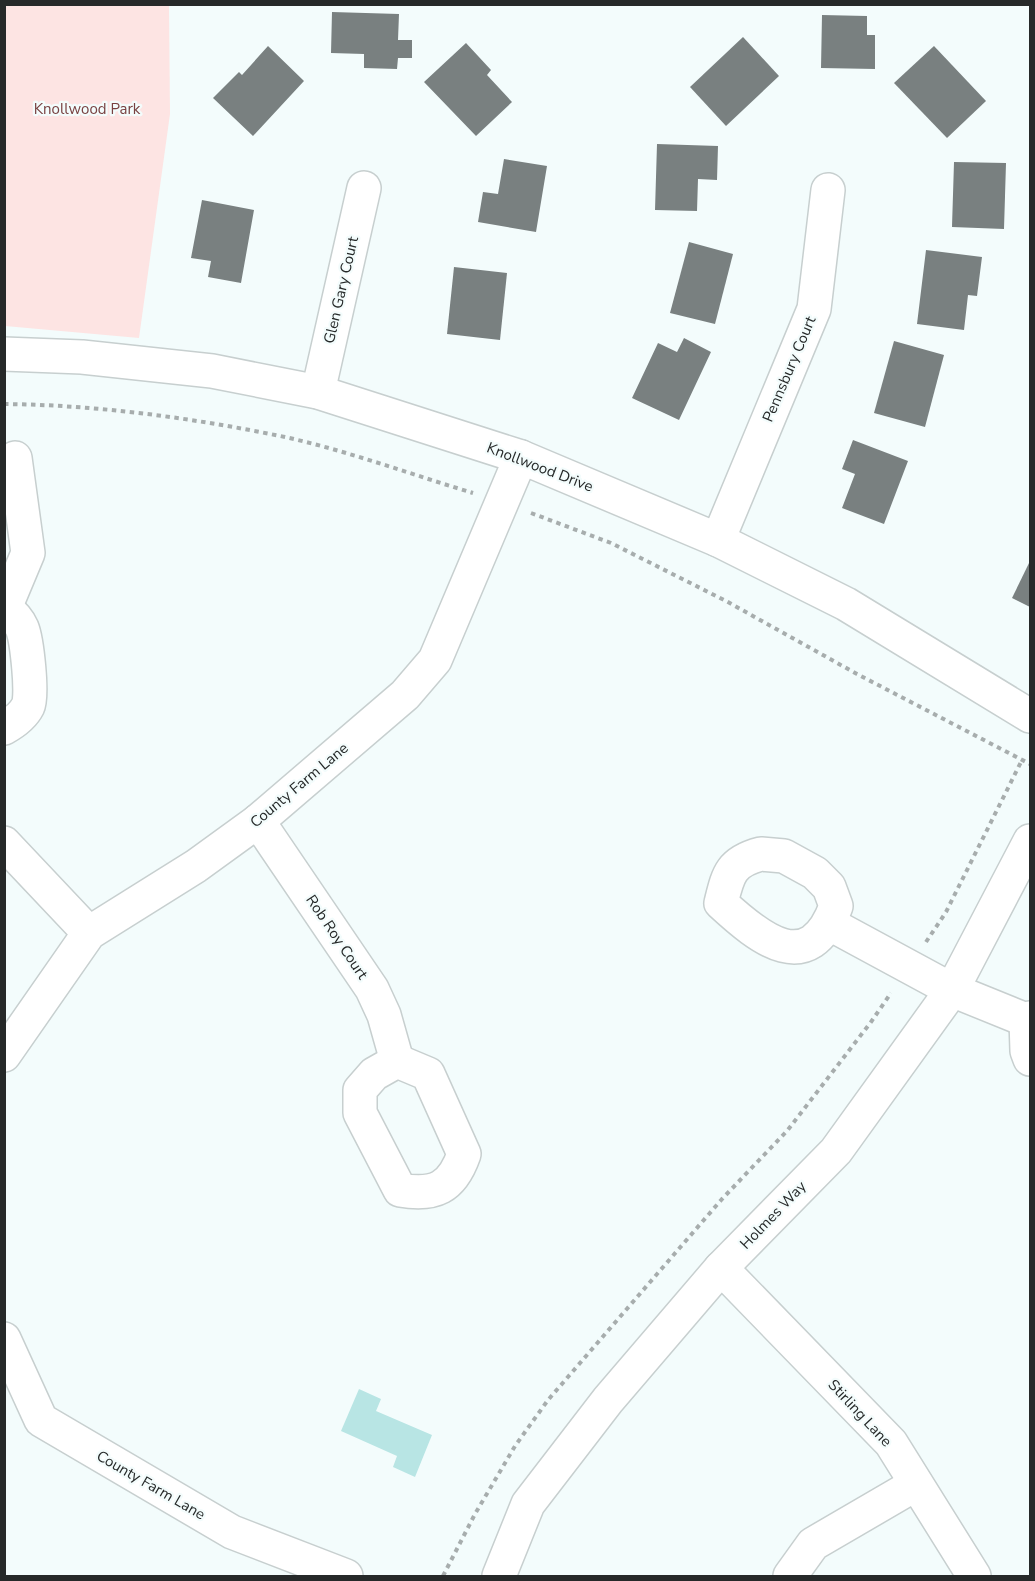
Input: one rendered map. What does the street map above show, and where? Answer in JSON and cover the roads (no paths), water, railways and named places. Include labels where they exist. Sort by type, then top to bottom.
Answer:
[{"type":"street","name":"Glen Gary Court","points":[[318,392],[364,188]]},
{"type":"street","name":"Pennsbury Court","points":[[718,540],[814,309],[828,190]]},
{"type":"street","name":"Knollwood Drive","points":[[4,354],[82,357],[212,371],[318,392],[521,457],[718,540],[846,604],[1030,716]]},
{"type":"street","name":"County Farm Lane","points":[[4,1055],[90,933],[196,866],[258,821],[405,694],[435,660],[521,457]]},
{"type":"street","points":[[4,728],[21,716],[28,706],[31,694],[23,630],[18,620],[5,607],[28,553],[15,458]]},
{"type":"street","name":"Rob Roy Court","points":[[258,821],[372,989],[384,1015],[397,1061]]},
{"type":"street","name":"Holmes Way","points":[[499,1576],[528,1504],[608,1400],[721,1269],[836,1151],[952,990],[1030,841]]},
{"type":"street","points":[[4,843],[90,933]]},
{"type":"street","points":[[830,924],[952,990],[1028,1019],[1026,1051],[1030,1059]]},
{"type":"street","name":"Stirling Lane","points":[[721,1269],[891,1443],[916,1484],[963,1573]]},
{"type":"street","name":"County Farm Lane","points":[[4,1339],[41,1420],[232,1532],[346,1576]]},
{"type":"street","points":[[790,1576],[813,1544],[916,1484]]},
{"type":"water","points":[[359,1389],[381,1399],[376,1411],[432,1435],[415,1477],[393,1467],[397,1456],[341,1431]]},
{"type":"park label","name":"Knollwood Park","points":[[87,109]]}]
